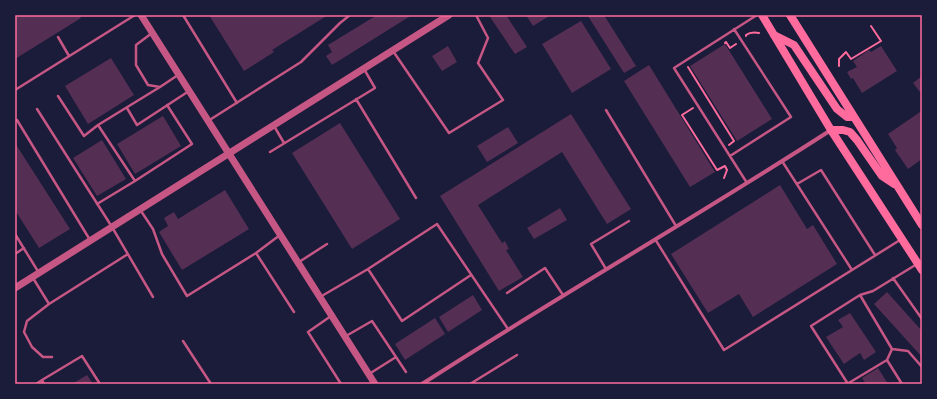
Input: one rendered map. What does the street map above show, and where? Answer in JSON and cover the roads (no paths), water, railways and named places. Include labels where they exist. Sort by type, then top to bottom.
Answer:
[{"type":"main road","points":[[762,15],[832,130],[920,267]]},
{"type":"main road","points":[[790,15],[922,225]]},
{"type":"main road","points":[[774,34],[794,45],[837,110],[847,117],[854,117]]},
{"type":"main road","points":[[832,130],[843,130],[850,132],[882,176],[898,186]]},
{"type":"street","points":[[141,15],[375,384]]},
{"type":"street","points":[[15,288],[449,15]]},
{"type":"street","points":[[422,384],[508,329],[832,130]]},
{"type":"lane","points":[[15,90],[135,15]]},
{"type":"lane","points":[[183,15],[238,103]]},
{"type":"lane","points":[[208,121],[301,62],[340,22],[350,15]]},
{"type":"lane","points":[[393,50],[449,133],[503,100],[478,63],[488,38],[476,15]]},
{"type":"lane","points":[[747,183],[674,68],[757,15]]},
{"type":"lane","points":[[730,156],[791,117],[734,29]]},
{"type":"lane","points":[[152,33],[136,45],[136,65],[148,85],[160,87]]},
{"type":"lane","points":[[58,37],[69,56]]},
{"type":"lane","points":[[270,152],[376,88],[364,69]]},
{"type":"lane","points":[[58,96],[84,136],[98,125],[160,87],[178,74]]},
{"type":"lane","points":[[127,108],[137,125],[189,91]]},
{"type":"lane","points":[[356,99],[416,198]]},
{"type":"lane","points":[[97,204],[192,144],[167,105]]},
{"type":"lane","points":[[37,109],[112,227],[153,297]]},
{"type":"lane","points":[[606,110],[676,226]]},
{"type":"lane","points":[[15,121],[17,120],[90,241]]},
{"type":"lane","points":[[98,125],[135,181]]},
{"type":"lane","points":[[274,126],[284,143]]},
{"type":"lane","points":[[782,161],[852,270]]},
{"type":"lane","points":[[797,184],[820,170],[875,256]]},
{"type":"lane","points":[[141,209],[153,229],[162,254],[187,296],[256,253],[281,235]]},
{"type":"lane","points":[[606,269],[591,244],[629,221]]},
{"type":"lane","points":[[320,297],[368,269],[437,224],[508,329]]},
{"type":"lane","points":[[15,234],[24,248],[49,304]]},
{"type":"lane","points":[[655,239],[724,350],[902,238]]},
{"type":"lane","points":[[298,262],[327,244]]},
{"type":"lane","points":[[15,254],[24,248]]},
{"type":"lane","points":[[256,253],[294,312]]},
{"type":"lane","points":[[52,358],[43,357],[32,347],[24,332],[27,321],[49,304],[128,254]]},
{"type":"lane","points":[[892,349],[887,360],[848,384],[811,326],[860,295],[872,291],[893,278],[920,267]]},
{"type":"lane","points":[[506,293],[545,268],[563,295]]},
{"type":"lane","points":[[368,269],[402,321],[471,275]]},
{"type":"lane","points":[[893,278],[922,319]]},
{"type":"lane","points":[[860,295],[892,349]]},
{"type":"lane","points":[[332,316],[308,332],[341,384]]},
{"type":"lane","points":[[345,336],[372,321],[406,372]]},
{"type":"lane","points":[[183,341],[211,384]]},
{"type":"lane","points":[[892,349],[908,351],[922,367]]},
{"type":"lane","points":[[471,384],[517,355]]},
{"type":"lane","points":[[36,384],[82,356],[100,384]]},
{"type":"lane","points":[[368,374],[396,357]]},
{"type":"lane","points":[[887,360],[902,384]]},
{"type":"lane","points":[[42,380],[44,384]]}]
